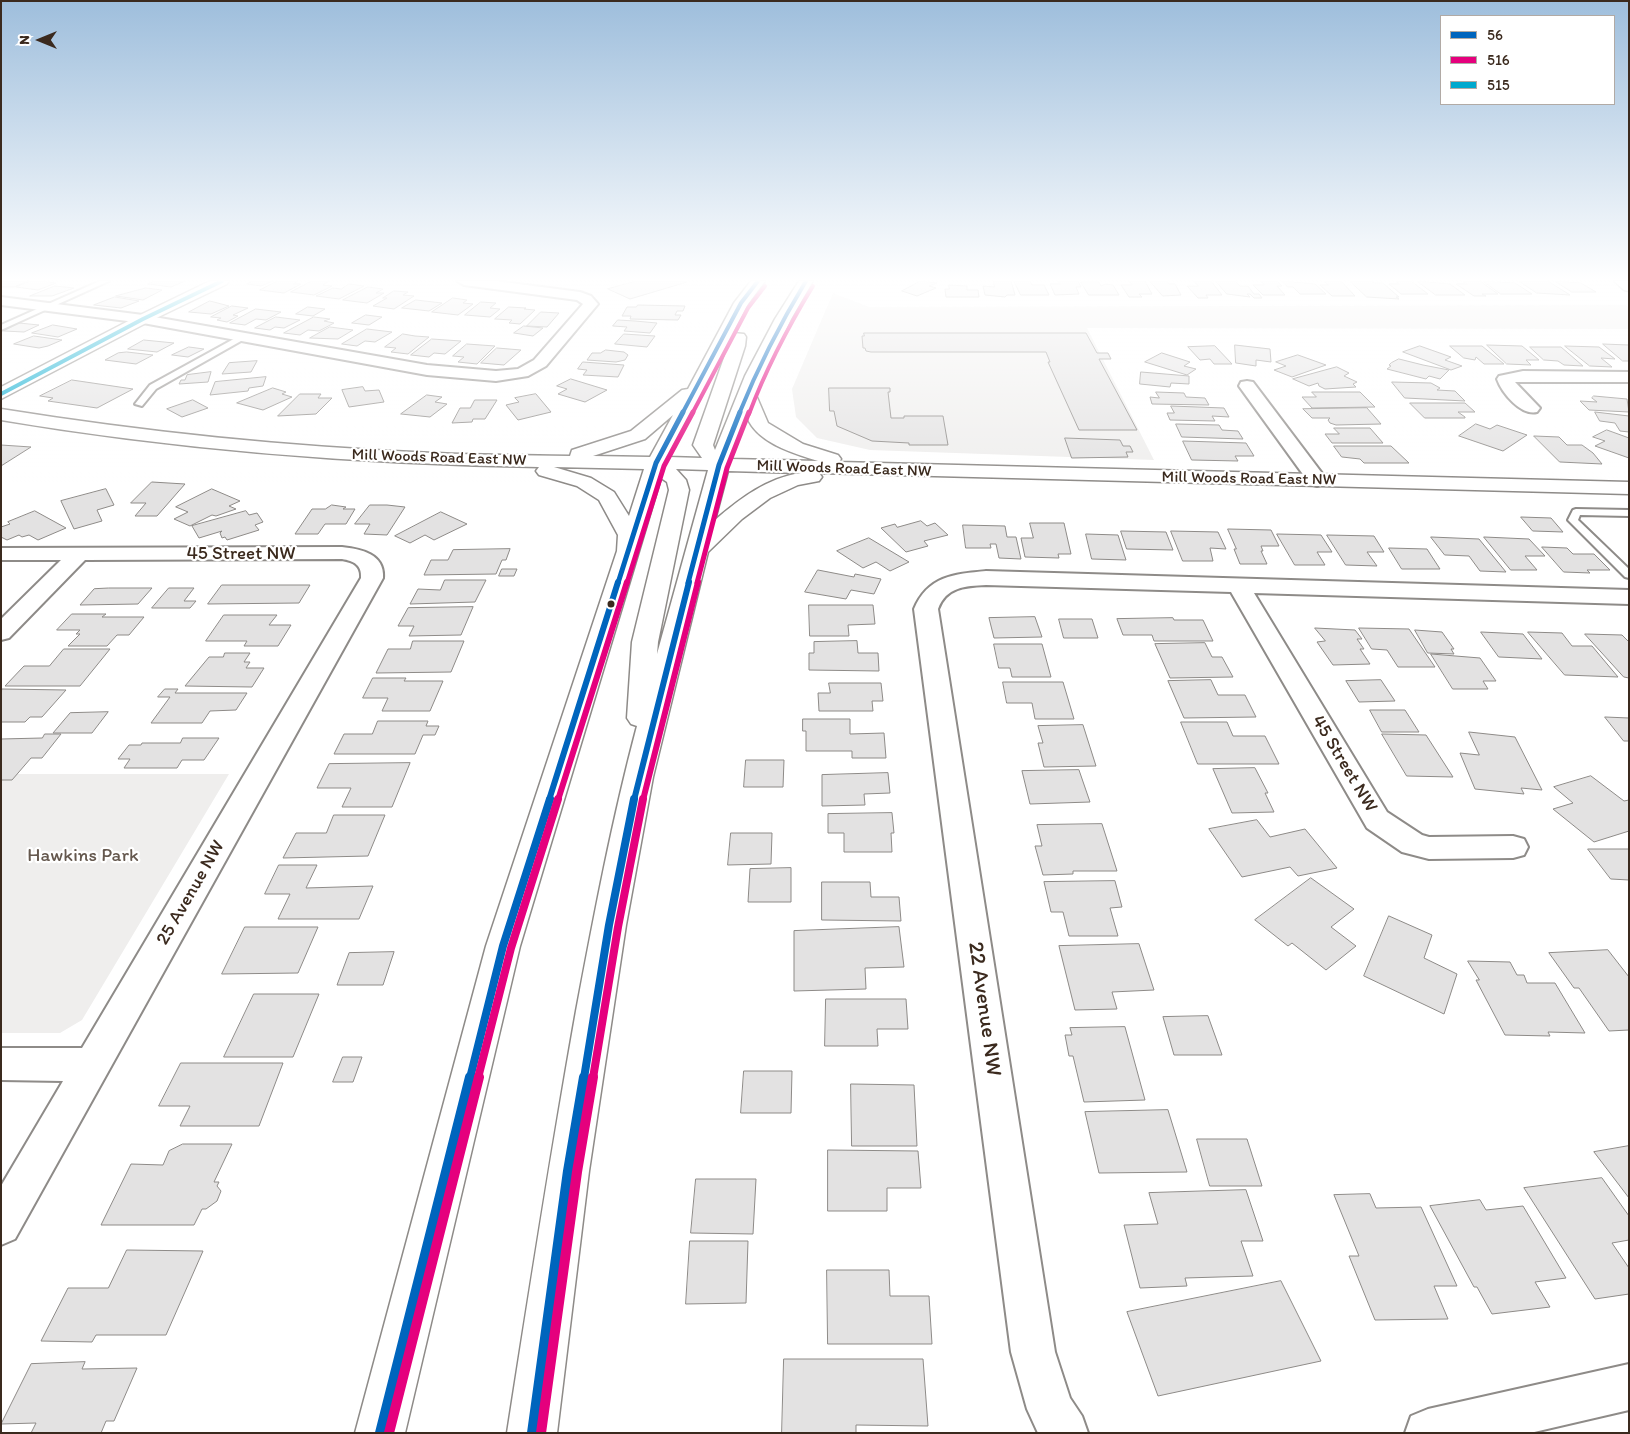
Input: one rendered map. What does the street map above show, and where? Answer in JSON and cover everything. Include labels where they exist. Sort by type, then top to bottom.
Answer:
[{"type":"main road","points":[[1,394],[88,348]]},
{"type":"main road","points":[[380,1433],[503,946],[656,463],[718,348]]},
{"type":"main road","points":[[719,465],[703,445],[736,348]]},
{"type":"main road","points":[[532,1433],[568,1171],[609,925],[638,777],[719,465],[768,348]]},
{"type":"main road","points":[[481,460],[584,454],[638,435],[700,383]]},
{"type":"main road","points":[[747,395],[760,426],[796,448],[831,459],[904,471]]},
{"type":"main road","name":"Mill Woods Road East NW","points":[[1,414],[78,428],[216,444],[340,454],[481,460],[1629,488]]},
{"type":"main road","points":[[481,460],[550,472],[584,482],[607,496],[629,536],[628,552]]},
{"type":"main road","points":[[638,777],[645,642],[679,490],[676,480],[656,463]]},
{"type":"main road","points":[[696,552],[746,504],[778,484],[807,478],[904,471]]},
{"type":"street","points":[[301,348],[450,373],[496,376],[522,373],[540,363],[553,348]]},
{"type":"street","points":[[326,369],[348,357]]},
{"type":"street","points":[[1531,408],[1508,386],[1505,379],[1523,376],[1629,377]]},
{"type":"street","points":[[1247,386],[1317,480]]},
{"type":"street","points":[[114,554],[131,534]]},
{"type":"street","name":"45 Street NW","points":[[1,554],[353,554],[367,561]]},
{"type":"street","points":[[1,634],[79,554]]},
{"type":"street","name":"25 Avenue NW","points":[[1,1225],[372,578],[373,571],[367,561]]},
{"type":"street","name":"22 Avenue NW","points":[[1065,1433],[1050,1409],[1040,1379],[1032,1342],[926,608],[928,599],[934,591],[943,586],[954,582],[986,578],[1238,584]]},
{"type":"street","points":[[1238,584],[1629,597]]},
{"type":"street","name":"45 Street NW","points":[[1238,584],[1377,820],[1413,844],[1430,848],[1513,847]]},
{"type":"street","points":[[1,1064],[93,1064]]},
{"type":"street","points":[[1428,1433],[1629,1387]]},
{"type":"lane","points":[[139,404],[153,387],[224,348]]},
{"type":"lane","points":[[1629,513],[1576,512],[1573,520],[1629,575]]},
{"type":"shaded area","points":[[810,348],[1097,348],[1154,460],[870,450],[817,438],[796,417],[792,389]]},
{"type":"shaded area","name":"Hawkins Park","points":[[1,774],[229,774],[82,1020],[60,1033],[1,1033]]},
{"type":"building","points":[[130,348],[165,348],[157,352],[128,349]]},
{"type":"building","points":[[187,348],[204,349],[188,357],[172,355]]},
{"type":"building","points":[[396,348],[416,348],[408,354],[391,352]]},
{"type":"building","points":[[420,348],[452,348],[445,354],[434,353],[429,357],[411,355]]},
{"type":"building","points":[[462,348],[493,348],[477,364],[458,362],[464,357],[453,356]]},
{"type":"building","points":[[497,348],[521,350],[504,365],[481,363]]},
{"type":"building","points":[[863,348],[1094,348],[1097,353],[1108,353],[1111,359],[1099,359],[1137,430],[1079,430],[1048,362],[1050,362],[1046,352],[871,352]]},
{"type":"building","points":[[1189,348],[1217,348],[1232,364],[1214,364],[1210,359],[1200,360]]},
{"type":"building","points":[[1235,348],[1270,349],[1271,362],[1256,360],[1256,366],[1236,363]]},
{"type":"building","points":[[1415,348],[1425,348],[1451,357],[1445,360],[1462,366],[1451,370],[1403,352]]},
{"type":"building","points":[[1452,348],[1484,348],[1504,364],[1484,364],[1476,357],[1475,360],[1464,358]]},
{"type":"building","points":[[1490,348],[1524,348],[1539,360],[1526,360],[1531,365],[1507,364]]},
{"type":"building","points":[[1531,348],[1562,348],[1583,366],[1564,365],[1558,361],[1544,360]]},
{"type":"building","points":[[1567,348],[1600,348],[1615,359],[1601,358],[1612,367],[1590,366]]},
{"type":"building","points":[[1608,348],[1629,348],[1629,361],[1623,361]]},
{"type":"building","points":[[606,350],[624,352],[628,355],[625,360],[616,362],[587,360],[592,353],[600,353]]},
{"type":"building","points":[[127,352],[153,355],[136,364],[105,360],[118,353]]},
{"type":"building","points":[[1162,353],[1190,362],[1184,366],[1196,369],[1187,375],[1145,362]]},
{"type":"building","points":[[1298,355],[1326,365],[1292,377],[1274,370],[1286,366],[1276,362]]},
{"type":"building","points":[[1399,359],[1449,370],[1440,379],[1429,376],[1426,379],[1387,369],[1391,366],[1389,365],[1391,363]]},
{"type":"building","points":[[257,361],[251,372],[222,374],[229,363]]},
{"type":"building","points":[[583,362],[624,365],[618,377],[583,375],[587,370],[578,369]]},
{"type":"building","points":[[1337,367],[1349,373],[1344,376],[1357,382],[1353,384],[1356,387],[1325,389],[1319,386],[1318,383],[1309,386],[1293,379]]},
{"type":"building","points":[[211,372],[208,382],[179,384],[181,380],[185,380],[187,375]]},
{"type":"building","points":[[1141,372],[1189,376],[1189,384],[1171,383],[1170,387],[1140,384]]},
{"type":"building","points":[[266,377],[263,386],[249,388],[248,391],[210,395],[215,382]]},
{"type":"building","points":[[571,379],[607,390],[585,402],[558,394],[567,389],[557,386]]},
{"type":"building","points":[[72,380],[133,389],[97,408],[48,401],[53,398],[40,396]]},
{"type":"building","points":[[1392,382],[1431,383],[1440,388],[1437,390],[1455,391],[1465,401],[1405,398]]},
{"type":"building","points":[[363,387],[365,391],[379,390],[384,402],[349,407],[342,390]]},
{"type":"building","points":[[273,388],[286,392],[282,394],[292,397],[263,410],[237,403]]},
{"type":"building","points":[[829,388],[890,388],[890,392],[888,392],[891,418],[943,416],[948,445],[909,445],[909,443],[872,441],[837,426],[834,411],[830,411]]},
{"type":"building","points":[[1156,392],[1184,393],[1186,397],[1205,398],[1209,405],[1152,404],[1150,397],[1159,398]]},
{"type":"building","points":[[1312,392],[1360,392],[1375,407],[1312,408],[1302,397],[1316,397]]},
{"type":"building","points":[[300,394],[321,394],[318,398],[332,398],[316,414],[278,416]]},
{"type":"building","points":[[536,394],[551,412],[518,420],[506,405],[519,402],[515,398]]},
{"type":"building","points":[[427,395],[442,397],[435,402],[447,404],[430,417],[401,414]]},
{"type":"building","points":[[1594,396],[1627,399],[1629,412],[1589,410],[1580,401],[1597,402],[1592,398]]},
{"type":"building","points":[[193,400],[208,408],[182,417],[167,409]]},
{"type":"building","points":[[475,400],[497,400],[485,419],[452,423],[460,408],[470,408]]},
{"type":"building","points":[[1410,403],[1465,403],[1475,412],[1458,412],[1465,418],[1425,418]]},
{"type":"building","points":[[1171,406],[1224,408],[1229,417],[1212,416],[1215,421],[1170,420],[1167,413],[1174,413]]},
{"type":"building","points":[[1367,408],[1381,424],[1336,425],[1330,423],[1328,420],[1330,418],[1312,418],[1303,409]]},
{"type":"building","points":[[1595,412],[1629,416],[1629,432],[1620,431],[1615,423],[1600,421]]},
{"type":"building","points":[[1176,424],[1219,425],[1222,430],[1238,431],[1243,439],[1182,437]]},
{"type":"building","points":[[1476,424],[1490,429],[1497,425],[1527,435],[1503,451],[1459,436]]},
{"type":"building","points":[[1334,428],[1370,428],[1383,443],[1332,443],[1325,434],[1339,434]]},
{"type":"building","points":[[1607,430],[1629,438],[1629,458],[1595,446],[1605,441],[1593,437]]},
{"type":"building","points":[[1534,436],[1559,437],[1567,445],[1582,445],[1593,453],[1602,464],[1560,462]]},
{"type":"building","points":[[1065,438],[1120,440],[1123,446],[1130,446],[1133,452],[1126,452],[1128,457],[1072,458]]},
{"type":"building","points":[[1183,441],[1246,443],[1254,456],[1235,456],[1238,461],[1192,460]]},
{"type":"building","points":[[1,445],[31,447],[1,466]]},
{"type":"building","points":[[1334,446],[1391,446],[1409,463],[1364,463],[1360,459],[1342,457]]},
{"type":"building","points":[[152,482],[185,484],[157,516],[135,516],[146,503],[131,503]]},
{"type":"building","points":[[106,489],[114,505],[97,510],[102,521],[74,529],[61,501]]},
{"type":"building","points":[[212,489],[240,501],[229,506],[236,509],[216,516],[212,515],[190,526],[174,519],[188,512],[176,507]]},
{"type":"building","points":[[332,505],[346,507],[343,509],[355,509],[346,524],[325,524],[318,534],[295,534],[312,509],[325,509]]},
{"type":"building","points":[[370,505],[405,507],[387,535],[364,534],[370,524],[355,524]]},
{"type":"building","points":[[35,511],[66,528],[38,540],[29,535],[22,537],[19,535],[7,540],[1,537],[1,527],[10,524],[8,522]]},
{"type":"building","points":[[246,511],[249,515],[257,513],[263,522],[255,525],[259,530],[227,540],[225,537],[222,538],[220,533],[222,531],[199,538],[192,526]]},
{"type":"building","points":[[441,512],[467,524],[434,540],[425,535],[410,543],[395,536]]},
{"type":"building","points":[[1521,517],[1551,518],[1563,532],[1533,531]]},
{"type":"building","points":[[921,521],[927,526],[935,523],[948,535],[924,541],[928,546],[906,552],[881,528],[895,524],[897,527]]},
{"type":"building","points":[[1030,523],[1064,523],[1071,554],[1058,554],[1059,558],[1025,557],[1021,538],[1033,538]]},
{"type":"building","points":[[963,525],[1005,526],[1007,537],[1016,537],[1021,559],[999,558],[996,544],[990,544],[991,548],[966,548]]},
{"type":"building","points":[[1228,529],[1271,530],[1279,546],[1261,546],[1263,551],[1261,551],[1267,564],[1240,564]]},
{"type":"building","points":[[1121,531],[1166,532],[1173,550],[1127,549]]},
{"type":"building","points":[[1171,531],[1218,532],[1226,549],[1210,548],[1213,561],[1183,561]]},
{"type":"building","points":[[1086,534],[1118,535],[1126,560],[1092,559]]},
{"type":"building","points":[[1277,534],[1321,535],[1332,552],[1317,552],[1325,565],[1295,565]]},
{"type":"building","points":[[1327,535],[1374,536],[1384,552],[1367,552],[1377,566],[1346,565]]},
{"type":"building","points":[[1431,537],[1479,539],[1506,572],[1480,571],[1469,556],[1445,555]]},
{"type":"building","points":[[1484,537],[1529,539],[1545,556],[1525,556],[1537,570],[1511,570]]},
{"type":"building","points":[[869,538],[909,562],[890,571],[876,562],[863,568],[837,551]]},
{"type":"building","points":[[1542,547],[1567,548],[1573,554],[1594,554],[1610,570],[1587,570],[1590,573],[1564,572]]},
{"type":"building","points":[[1389,548],[1427,549],[1440,569],[1402,569]]},
{"type":"building","points":[[510,549],[506,560],[502,560],[496,574],[424,575],[431,560],[448,560],[453,550]]},
{"type":"building","points":[[502,569],[517,569],[514,576],[499,576]]},
{"type":"building","points":[[818,570],[854,577],[855,574],[881,579],[874,594],[851,590],[846,599],[805,592]]},
{"type":"building","points":[[445,580],[486,580],[475,602],[410,604],[418,589],[440,590]]},
{"type":"building","points":[[222,585],[310,585],[299,603],[208,604]]},
{"type":"building","points":[[152,588],[138,604],[80,605],[94,589]]},
{"type":"building","points":[[169,588],[194,588],[184,601],[196,601],[190,608],[152,608]]},
{"type":"building","points":[[809,605],[873,605],[875,624],[848,625],[849,636],[810,636]]},
{"type":"building","points":[[473,607],[461,635],[409,636],[414,626],[398,626],[408,608]]},
{"type":"building","points":[[72,614],[106,614],[102,617],[144,617],[129,635],[117,635],[107,646],[68,646],[80,634],[76,634],[80,630],[57,630]]},
{"type":"building","points":[[224,615],[277,615],[269,625],[291,625],[278,646],[244,646],[247,641],[206,641]]},
{"type":"building","points":[[1035,617],[1042,637],[994,638],[989,618]]},
{"type":"building","points":[[1173,618],[1174,620],[1203,620],[1213,641],[1154,641],[1152,635],[1123,635],[1117,619]]},
{"type":"building","points":[[1059,619],[1092,619],[1098,638],[1064,638]]},
{"type":"building","points":[[1315,628],[1355,630],[1362,639],[1357,639],[1364,649],[1360,649],[1370,664],[1333,665],[1317,642],[1325,641]]},
{"type":"building","points":[[1359,628],[1409,629],[1435,667],[1398,667],[1387,650],[1372,649]]},
{"type":"building","points":[[1415,630],[1442,632],[1454,649],[1451,649],[1454,654],[1428,653]]},
{"type":"building","points":[[1481,632],[1523,634],[1542,659],[1499,657]]},
{"type":"building","points":[[1528,632],[1562,633],[1572,646],[1592,646],[1618,677],[1565,675]]},
{"type":"building","points":[[1585,634],[1622,635],[1629,642],[1629,678],[1624,677]]},
{"type":"building","points":[[413,641],[464,641],[451,672],[376,673],[388,649],[410,649]]},
{"type":"building","points":[[857,641],[858,653],[878,653],[879,671],[809,670],[809,653],[814,653],[814,642]]},
{"type":"building","points":[[1205,643],[1212,657],[1222,657],[1233,677],[1170,678],[1155,644]]},
{"type":"building","points":[[994,644],[1042,644],[1051,677],[1012,677],[1010,668],[999,668]]},
{"type":"building","points":[[64,649],[110,649],[80,686],[5,686],[24,666],[49,666]]},
{"type":"building","points":[[225,653],[250,653],[244,662],[250,662],[246,668],[264,668],[252,687],[185,686],[209,657],[223,657]]},
{"type":"building","points":[[1431,654],[1480,658],[1496,681],[1483,681],[1488,689],[1453,689]]},
{"type":"building","points":[[373,678],[406,678],[404,681],[443,681],[430,711],[382,711],[388,698],[363,698]]},
{"type":"building","points":[[1211,680],[1218,695],[1245,695],[1256,717],[1184,718],[1168,681]]},
{"type":"building","points":[[1381,680],[1395,701],[1359,702],[1346,681]]},
{"type":"building","points":[[1003,682],[1063,682],[1074,719],[1035,719],[1032,703],[1007,703]]},
{"type":"building","points":[[829,683],[881,683],[883,701],[872,701],[873,711],[819,711],[818,693],[830,693]]},
{"type":"building","points":[[2,689],[66,690],[42,717],[30,717],[25,722],[1,722]]},
{"type":"building","points":[[165,689],[178,689],[175,693],[247,693],[236,710],[210,711],[202,723],[151,723],[170,697],[158,697]]},
{"type":"building","points":[[1370,710],[1405,710],[1419,732],[1382,732]]},
{"type":"building","points":[[108,712],[92,733],[53,733],[70,713]]},
{"type":"building","points":[[1605,717],[1629,718],[1629,741],[1624,741]]},
{"type":"building","points":[[803,719],[850,719],[850,734],[884,733],[886,758],[852,758],[852,751],[806,751],[806,731],[803,731]]},
{"type":"building","points":[[378,721],[428,721],[426,726],[439,726],[435,735],[423,735],[415,754],[334,754],[344,734],[372,734]]},
{"type":"building","points":[[1181,722],[1227,722],[1233,736],[1265,736],[1279,764],[1198,764]]},
{"type":"building","points":[[1083,725],[1096,766],[1044,767],[1038,743],[1043,743],[1038,726]]},
{"type":"building","points":[[1469,732],[1515,737],[1542,790],[1521,788],[1524,794],[1475,789],[1460,753],[1479,755]]},
{"type":"building","points":[[45,734],[61,734],[42,758],[31,758],[12,780],[1,780],[1,739],[42,738]]},
{"type":"building","points":[[1382,734],[1426,735],[1453,777],[1407,776]]},
{"type":"building","points":[[183,738],[219,738],[204,760],[182,760],[177,768],[124,768],[130,759],[118,759],[129,745],[180,743]]},
{"type":"building","points":[[746,760],[784,760],[783,787],[744,787]]},
{"type":"building","points":[[410,763],[392,807],[342,807],[351,788],[317,788],[329,764]]},
{"type":"building","points":[[1255,768],[1268,793],[1265,793],[1274,812],[1232,813],[1213,769]]},
{"type":"building","points":[[1079,770],[1090,802],[1030,804],[1022,771]]},
{"type":"building","points":[[888,773],[890,793],[864,794],[865,805],[822,806],[822,775]]},
{"type":"building","points":[[1591,776],[1624,801],[1629,800],[1629,831],[1594,842],[1553,809],[1573,803],[1554,787]]},
{"type":"building","points":[[892,813],[894,833],[891,833],[892,852],[844,852],[844,833],[828,833],[828,814]]},
{"type":"building","points":[[334,815],[385,815],[368,856],[283,858],[296,833],[326,833]]},
{"type":"building","points":[[1257,820],[1270,837],[1305,829],[1337,868],[1298,876],[1290,867],[1242,877],[1209,829]]},
{"type":"building","points":[[1102,824],[1117,871],[1073,871],[1073,874],[1043,875],[1035,846],[1042,846],[1037,825]]},
{"type":"building","points":[[731,833],[772,833],[771,864],[728,865]]},
{"type":"building","points":[[1588,849],[1629,849],[1629,880],[1611,879]]},
{"type":"building","points":[[279,865],[317,865],[306,888],[373,886],[359,919],[278,919],[290,894],[265,894]]},
{"type":"building","points":[[791,868],[791,902],[748,902],[750,869]]},
{"type":"building","points":[[1311,878],[1354,909],[1331,927],[1356,946],[1326,970],[1292,943],[1288,946],[1255,920]]},
{"type":"building","points":[[1115,881],[1122,907],[1110,908],[1118,936],[1069,936],[1063,912],[1051,912],[1044,882]]},
{"type":"building","points":[[822,882],[870,882],[871,897],[899,897],[901,921],[822,920]]},
{"type":"building","points":[[1389,916],[1432,935],[1424,958],[1457,974],[1444,1014],[1364,976]]},
{"type":"building","points":[[245,927],[318,927],[298,973],[222,974]]},
{"type":"building","points":[[899,927],[904,967],[865,968],[866,989],[794,991],[794,931]]},
{"type":"building","points":[[1139,944],[1154,990],[1112,992],[1117,1009],[1075,1010],[1059,946]]},
{"type":"building","points":[[1608,950],[1629,977],[1629,1030],[1609,1031],[1579,988],[1574,988],[1549,953]]},
{"type":"building","points":[[394,952],[383,985],[337,985],[349,953]]},
{"type":"building","points":[[1468,961],[1510,962],[1517,975],[1524,975],[1527,983],[1555,983],[1585,1033],[1548,1032],[1550,1036],[1505,1035]]},
{"type":"building","points":[[254,994],[319,994],[293,1057],[224,1057]]},
{"type":"building","points":[[826,999],[906,999],[908,1029],[877,1029],[878,1046],[825,1046]]},
{"type":"building","points":[[1208,1016],[1222,1055],[1174,1055],[1163,1017]]},
{"type":"building","points":[[1125,1027],[1145,1100],[1084,1102],[1073,1056],[1069,1056],[1065,1035],[1072,1035],[1070,1028]]},
{"type":"building","points":[[343,1057],[362,1057],[353,1082],[333,1082]]},
{"type":"building","points":[[181,1063],[283,1063],[259,1126],[180,1126],[190,1106],[159,1106]]},
{"type":"building","points":[[744,1071],[792,1071],[791,1113],[741,1113]]},
{"type":"building","points":[[851,1084],[914,1085],[917,1146],[852,1146]]},
{"type":"building","points":[[1168,1110],[1187,1172],[1099,1173],[1085,1112]]},
{"type":"building","points":[[1197,1139],[1247,1139],[1262,1186],[1210,1186]]},
{"type":"building","points":[[183,1144],[232,1144],[214,1182],[219,1182],[217,1186],[221,1191],[217,1201],[206,1209],[202,1209],[194,1225],[101,1225],[131,1164],[163,1165],[169,1151]]},
{"type":"building","points":[[1629,1146],[1629,1198],[1594,1152]]},
{"type":"building","points":[[828,1150],[918,1151],[921,1188],[887,1188],[887,1211],[828,1211]]},
{"type":"building","points":[[1602,1178],[1629,1216],[1629,1240],[1612,1243],[1629,1268],[1629,1294],[1595,1299],[1524,1188]]},
{"type":"building","points":[[696,1179],[756,1179],[753,1234],[691,1233]]},
{"type":"building","points":[[1246,1190],[1263,1241],[1241,1241],[1253,1276],[1185,1278],[1187,1286],[1140,1288],[1124,1225],[1158,1224],[1149,1193]]},
{"type":"building","points":[[1370,1194],[1376,1208],[1421,1207],[1457,1286],[1434,1286],[1448,1319],[1375,1320],[1349,1256],[1359,1256],[1334,1195]]},
{"type":"building","points":[[1480,1200],[1486,1210],[1523,1206],[1566,1278],[1535,1282],[1550,1307],[1492,1314],[1477,1287],[1474,1287],[1430,1206]]},
{"type":"building","points":[[690,1241],[748,1241],[746,1303],[686,1304]]},
{"type":"building","points":[[127,1250],[203,1251],[166,1335],[96,1335],[92,1342],[41,1341],[68,1288],[108,1288]]},
{"type":"building","points":[[827,1270],[889,1270],[890,1296],[929,1296],[932,1344],[828,1344]]},
{"type":"building","points":[[1281,1281],[1321,1361],[1158,1396],[1127,1312]]},
{"type":"building","points":[[784,1359],[923,1359],[928,1426],[856,1425],[856,1433],[782,1433]]},
{"type":"building","points":[[85,1362],[82,1369],[137,1368],[114,1421],[106,1421],[101,1433],[31,1433],[36,1423],[1,1424],[31,1364]]},
{"type":"transit line","name":"515","points":[[1,394],[88,348]]},
{"type":"transit line","name":"56","points":[[380,1433],[503,946],[656,463],[717,348]]},
{"type":"transit line","name":"516","points":[[389,1433],[511,948],[664,466],[727,348]]},
{"type":"transit line","name":"56","points":[[532,1433],[568,1171],[609,925],[638,777],[719,465],[754,376],[768,348]]},
{"type":"transit line","name":"516","points":[[541,1433],[577,1172],[618,927],[647,779],[727,468],[762,380],[778,348]]}]
